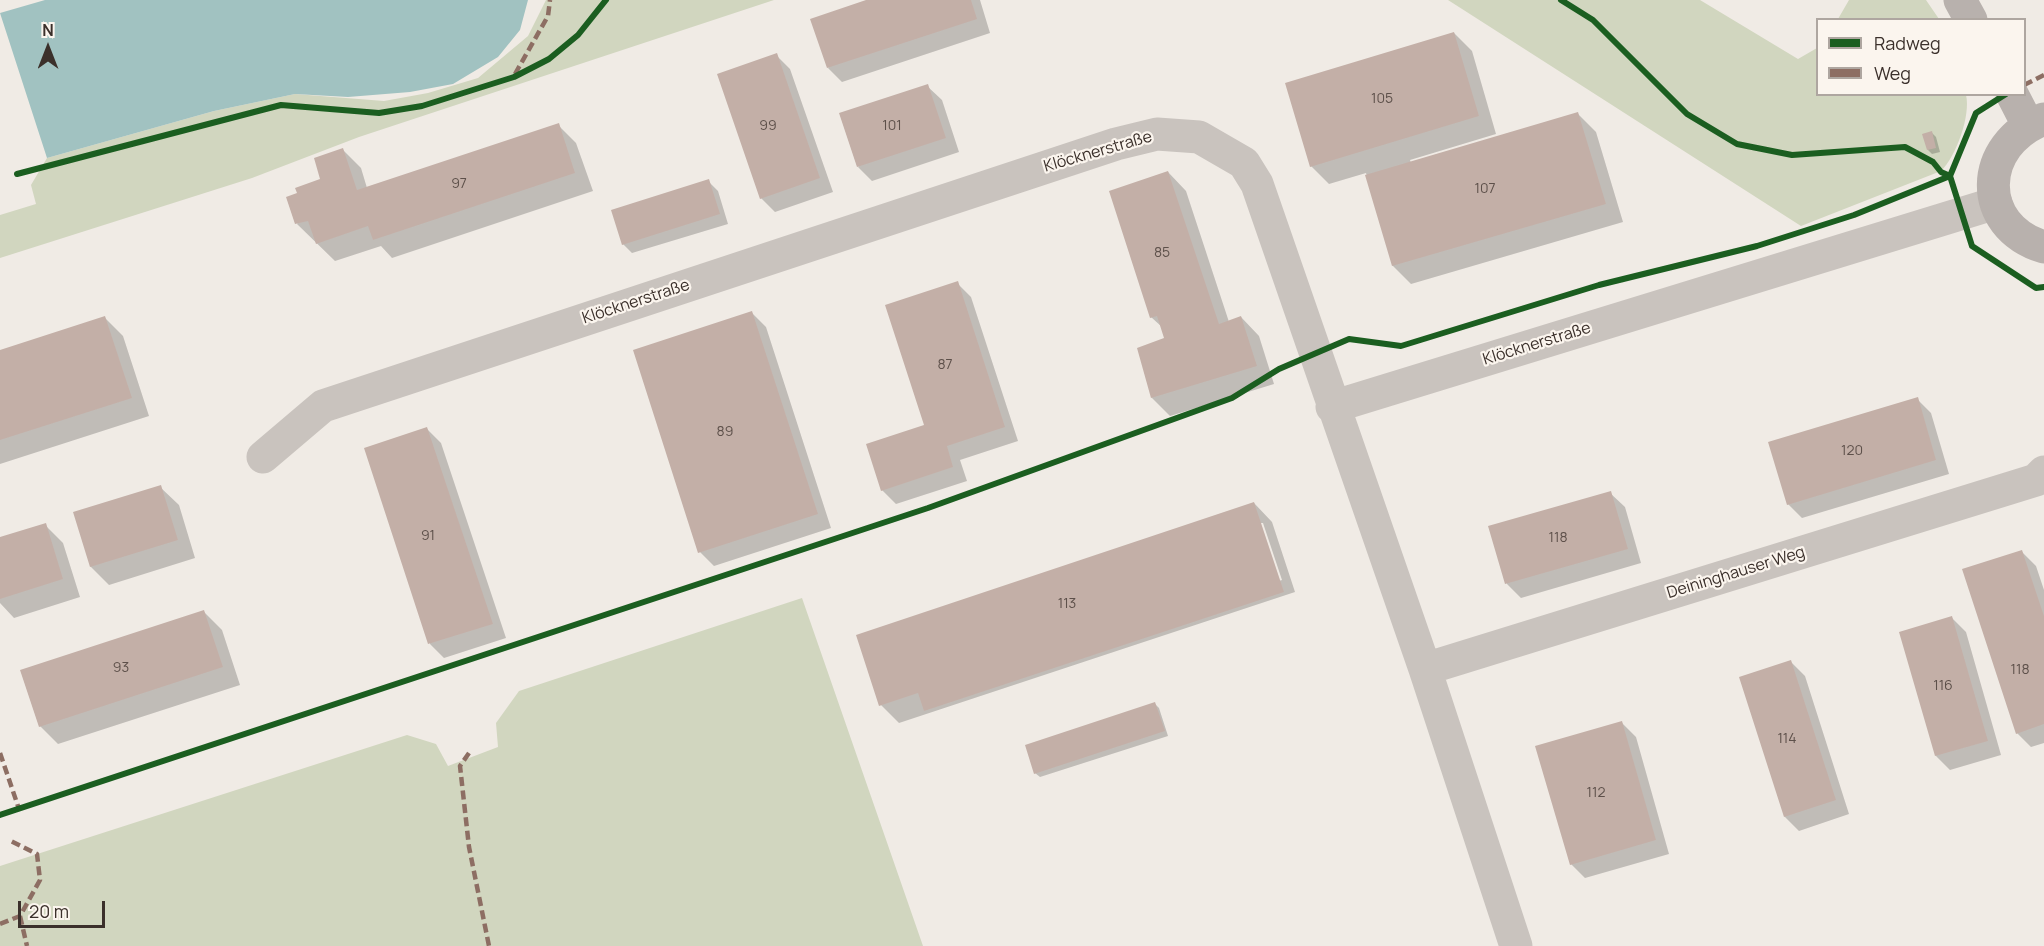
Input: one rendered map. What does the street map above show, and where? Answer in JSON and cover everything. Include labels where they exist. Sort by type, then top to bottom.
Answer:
[{"type":"main road","points":[[1960,0],[1970,18]]},
{"type":"main road","points":[[2014,96],[2036,122],[2010,139],[1998,159],[1993,180],[1996,203],[2004,220],[2017,234],[2044,247]]},
{"type":"street","name":"Klöcknerstraße","points":[[263,457],[323,406],[1088,153],[1157,134],[1199,137],[1244,163],[1257,184],[1332,407],[1996,203]]},
{"type":"street","points":[[1332,407],[1425,669],[1516,946]]},
{"type":"street","name":"Deininghauser Weg","points":[[1425,669],[2036,480],[2044,472]]},
{"type":"green space","points":[[546,0],[774,0],[359,137],[252,178],[0,258],[0,215],[36,204],[31,185],[47,158],[214,111],[295,94],[384,101],[428,93],[478,78],[528,36]]},
{"type":"green space","points":[[1448,0],[1700,0],[1798,59],[1816,49],[1816,96],[1966,96],[1966,113],[1961,135],[1947,165],[1941,171],[1801,226]]},
{"type":"green space","points":[[1849,0],[1926,0],[1938,18],[1839,18]]},
{"type":"green space","points":[[802,598],[923,946],[0,946],[0,866],[407,735],[436,744],[448,766],[498,747],[496,723],[519,691]]},
{"type":"water","points":[[45,0],[528,0],[520,30],[498,57],[453,84],[410,92],[348,97],[295,94],[214,111],[47,158],[0,13]]},
{"type":"building","points":[[866,0],[971,0],[977,19],[827,68],[810,19]]},
{"type":"building","points":[[1454,32],[1479,116],[1310,167],[1285,83]]},
{"type":"building","points":[[777,53],[820,178],[760,199],[717,74]]},
{"type":"building","points":[[928,84],[946,138],[857,167],[839,113]]},
{"type":"building","points":[[1578,112],[1606,204],[1392,266],[1365,175]]},
{"type":"building","points":[[559,123],[575,173],[373,240],[368,226],[316,244],[308,221],[295,224],[286,197],[297,193],[295,188],[320,179],[314,158],[343,148],[357,190]]},
{"type":"building","points":[[1932,131],[1936,148],[1927,150],[1922,134]]},
{"type":"building","points":[[1168,171],[1219,324],[1241,316],[1257,366],[1151,398],[1137,348],[1164,338],[1157,316],[1150,318],[1109,191]]},
{"type":"building","points":[[709,179],[720,214],[622,245],[611,210]]},
{"type":"building","points":[[958,281],[1005,427],[947,446],[953,467],[881,491],[866,444],[924,425],[885,305]]},
{"type":"building","points":[[752,311],[818,514],[698,553],[633,350]]},
{"type":"building","points":[[105,316],[132,398],[0,440],[0,350]]},
{"type":"building","points":[[1918,397],[1936,460],[1787,505],[1768,442]]},
{"type":"building","points":[[427,427],[493,624],[428,644],[364,448]]},
{"type":"building","points":[[161,485],[178,540],[90,567],[73,512]]},
{"type":"building","points":[[1611,491],[1628,549],[1505,584],[1488,526]]},
{"type":"building","points":[[1254,502],[1284,592],[924,711],[918,693],[879,706],[856,635]]},
{"type":"building","points":[[46,523],[63,579],[0,599],[0,537]]},
{"type":"building","points":[[2022,550],[2044,616],[2044,724],[2016,734],[1962,569]]},
{"type":"building","points":[[204,610],[223,667],[39,727],[20,670]]},
{"type":"building","points":[[1952,616],[1988,741],[1935,756],[1899,632]]},
{"type":"building","points":[[1791,660],[1836,800],[1784,817],[1739,677]]},
{"type":"building","points":[[1155,702],[1165,731],[1034,774],[1025,745]]},
{"type":"building","points":[[1622,721],[1656,840],[1570,865],[1535,746]]},
{"type":"marked path","points":[[515,74],[548,16],[550,0]]},
{"type":"marked path","points":[[2026,84],[2044,75]]},
{"type":"marked path","points":[[0,753],[19,809]]},
{"type":"marked path","points":[[469,753],[460,766],[469,847],[489,946]]},
{"type":"marked path","points":[[0,924],[20,916],[40,880],[37,854],[11,841]]},
{"type":"marked path","points":[[20,916],[27,946]]},
{"type":"cycle path","points":[[17,174],[281,105],[379,113],[422,106],[514,77],[549,59],[578,35],[606,0]]},
{"type":"cycle path","points":[[1561,0],[1593,20],[1687,114],[1737,144],[1792,155],[1905,147],[1933,162],[1941,172],[1950,176]]},
{"type":"cycle path","points":[[2003,96],[1976,113],[1950,176],[1972,246],[2036,288],[2044,287]]},
{"type":"cycle path","points":[[0,815],[928,508],[1232,398],[1279,369],[1349,339],[1401,346],[1599,285],[1757,246],[1854,215],[1950,176]]}]
